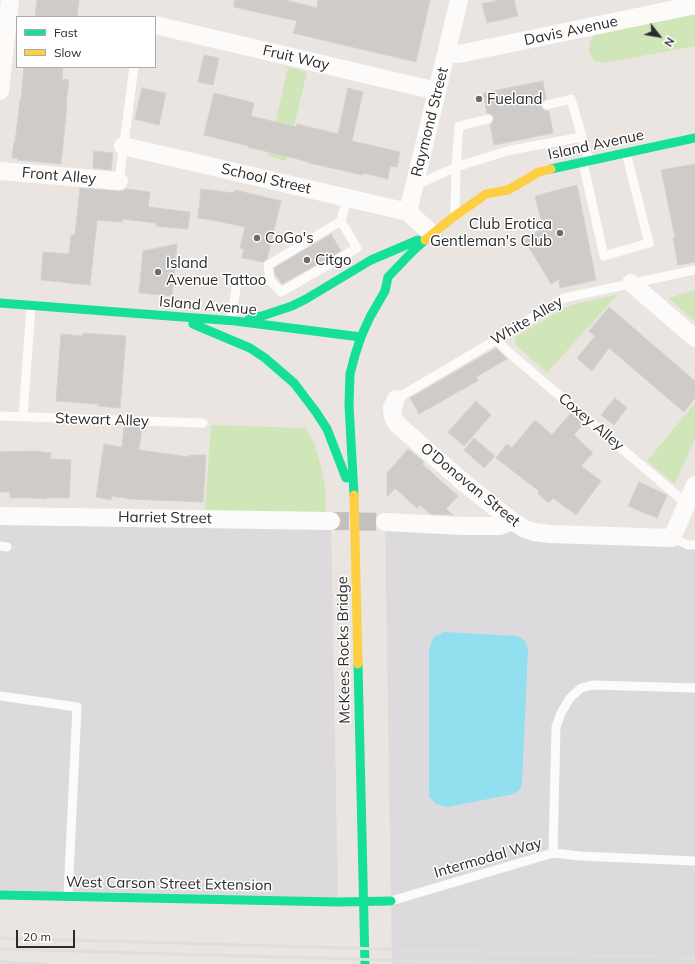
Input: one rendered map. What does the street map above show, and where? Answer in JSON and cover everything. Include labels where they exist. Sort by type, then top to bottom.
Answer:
[{"type":"main road","name":"Island Avenue","points":[[0,303],[233,321],[361,337],[370,317],[389,290],[388,277],[432,234],[486,194],[508,190],[539,172],[695,138]]},
{"type":"main road","name":"Island Avenue","points":[[500,200],[508,190]]},
{"type":"main road","points":[[233,321],[262,316],[292,306],[371,260],[432,234]]},
{"type":"main road","points":[[177,317],[250,348],[265,358],[294,383],[327,429],[355,502]]},
{"type":"main road","name":"McKees Rocks Bridge","points":[[361,337],[352,367],[348,405],[356,514],[365,964]]},
{"type":"main road","name":"West Carson Street Extension","points":[[0,895],[338,902]]},
{"type":"main road","name":"Intermodal Way","points":[[338,902],[391,901]]},
{"type":"street","points":[[0,91],[10,0]]},
{"type":"street","name":"Raymond Street","points":[[408,212],[459,0]]},
{"type":"street","name":"Davis Avenue","points":[[447,54],[459,54],[695,5]]},
{"type":"street","name":"Fruit Way","points":[[156,25],[437,91]]},
{"type":"street","name":"School Street","points":[[123,146],[408,212]]},
{"type":"street","name":"Front Alley","points":[[0,172],[119,181]]},
{"type":"street","points":[[408,212],[432,234]]},
{"type":"street","points":[[630,283],[695,338]]},
{"type":"street","name":"O'Donovan Street","points":[[396,399],[392,408],[392,417],[398,424],[462,481],[512,521],[525,529],[550,534],[672,538]]},
{"type":"street","points":[[672,538],[695,485]]},
{"type":"street","name":"Harriet Street","points":[[0,516],[331,521]]},
{"type":"street","points":[[385,522],[463,526],[500,526],[512,521]]},
{"type":"lane","points":[[119,181],[134,68]]},
{"type":"lane","points":[[547,105],[571,99],[582,137],[604,256],[648,243],[626,153]]},
{"type":"lane","points":[[455,216],[459,126],[488,119]]},
{"type":"lane","points":[[414,186],[456,167],[511,150],[582,137]]},
{"type":"lane","points":[[347,198],[341,221],[268,265],[270,280],[281,292],[357,248]]},
{"type":"lane","points":[[341,221],[357,248],[371,260]]},
{"type":"lane","name":"White Alley","points":[[396,399],[564,298],[695,270]]},
{"type":"lane","points":[[233,321],[237,282],[270,280]]},
{"type":"lane","points":[[23,417],[31,306]]},
{"type":"lane","name":"Coxey Alley","points":[[496,340],[687,504]]},
{"type":"lane","name":"Stewart Alley","points":[[0,416],[203,423]]},
{"type":"lane","points":[[672,538],[688,545],[695,545]]},
{"type":"lane","points":[[553,853],[556,727],[561,713],[570,698],[580,688],[593,685],[695,688]]},
{"type":"lane","points":[[0,696],[77,706],[68,896]]},
{"type":"lane","name":"Intermodal Way","points":[[391,901],[553,853],[580,856],[695,861]]},
{"type":"shaded area","points":[[0,516],[331,521],[338,902],[0,895]]},
{"type":"shaded area","points":[[385,522],[463,526],[695,545],[695,964],[392,964]]},
{"type":"green space","points":[[695,12],[695,46],[604,63],[594,61],[589,51],[590,42],[596,33]]},
{"type":"green space","points":[[288,67],[307,72],[286,161],[268,156]]},
{"type":"green space","points":[[695,290],[695,321],[668,298]]},
{"type":"green space","points":[[618,294],[547,373],[516,345],[515,337],[568,306]]},
{"type":"green space","points":[[695,403],[695,439],[675,484],[647,461]]},
{"type":"green space","points":[[211,425],[306,428],[315,445],[321,467],[325,486],[326,513],[205,511]]},
{"type":"water","points":[[444,632],[517,636],[525,641],[528,649],[522,783],[520,789],[514,794],[447,807],[436,804],[429,796],[429,649],[434,637]]},
{"type":"building","points":[[37,0],[79,0],[77,16],[35,16]]},
{"type":"building","points":[[234,0],[285,0],[317,8],[318,0],[430,0],[416,62],[293,33],[297,21],[234,7]]},
{"type":"building","points":[[499,0],[514,0],[518,16],[487,23],[482,4]]},
{"type":"building","points":[[204,55],[219,58],[213,85],[198,82]]},
{"type":"building","points":[[24,68],[63,68],[62,79],[69,80],[61,164],[18,160],[17,158],[12,158],[21,100]]},
{"type":"building","points":[[543,81],[546,99],[543,101],[541,106],[546,111],[549,111],[553,133],[494,145],[490,125],[494,118],[492,115],[487,113],[483,93]]},
{"type":"building","points":[[142,88],[166,93],[159,125],[135,119]]},
{"type":"building","points":[[348,88],[363,92],[352,141],[400,152],[397,167],[390,166],[388,179],[309,163],[204,135],[214,93],[254,103],[251,116],[296,127],[297,124],[338,134]]},
{"type":"building","points":[[94,151],[113,153],[111,170],[93,168]]},
{"type":"building","points":[[695,164],[695,262],[678,265],[673,238],[675,237],[661,170]]},
{"type":"building","name":"Club Erotica Gentleman's Club","points":[[577,185],[596,280],[560,288],[559,279],[551,284],[524,239],[543,228],[535,196]]},
{"type":"building","points":[[80,188],[118,191],[123,191],[126,189],[150,192],[148,207],[190,212],[188,229],[156,226],[156,223],[122,219],[122,222],[97,220],[90,285],[41,280],[43,252],[69,254],[71,235],[75,235]]},
{"type":"building","points":[[201,189],[234,193],[235,190],[281,201],[267,259],[263,262],[242,258],[244,249],[240,248],[245,227],[198,218]]},
{"type":"building","name":"Citgo","points":[[331,234],[341,251],[282,284],[275,274],[274,268]]},
{"type":"building","name":"Island Avenue Tattoo","points":[[177,244],[172,296],[139,293],[143,251]]},
{"type":"building","points":[[609,307],[695,381],[695,398],[684,412],[609,348],[592,371],[577,358],[595,336],[589,331]]},
{"type":"building","points":[[83,333],[126,336],[120,408],[98,406],[98,404],[56,401],[61,334],[83,336]]},
{"type":"building","points":[[496,348],[507,359],[476,377],[479,380],[419,414],[410,398]]},
{"type":"building","points":[[615,398],[627,408],[614,425],[601,415]]},
{"type":"building","points":[[476,401],[491,415],[464,446],[448,432]]},
{"type":"building","points":[[571,413],[583,424],[574,435],[593,453],[581,466],[601,481],[576,515],[553,498],[549,503],[538,494],[539,491],[496,458],[507,444],[512,448],[535,420],[552,435]]},
{"type":"building","points":[[124,426],[142,427],[139,450],[189,457],[189,455],[206,455],[203,502],[130,499],[112,496],[111,500],[96,497],[104,444],[122,447]]},
{"type":"building","points":[[474,438],[495,456],[484,468],[464,450]]},
{"type":"building","points":[[408,449],[424,462],[422,464],[458,496],[446,509],[453,515],[430,514],[420,505],[417,508],[395,488],[387,497],[387,473]]},
{"type":"building","points":[[34,451],[51,453],[50,459],[71,460],[69,498],[10,498],[10,492],[0,492],[0,452]]},
{"type":"building","points":[[639,482],[667,495],[657,518],[628,506]]},
{"type":"tunnel","points":[[331,521],[385,522]]},
{"type":"railway","points":[[0,938],[695,958]]},
{"type":"railway","points":[[0,949],[527,964]]},
{"type":"railway","points":[[0,962],[45,964]]},
{"type":"traffic: fast","points":[[551,169],[695,138]]},
{"type":"traffic: fast","points":[[249,319],[292,306],[371,260],[418,240]]},
{"type":"traffic: fast","points":[[354,495],[349,405],[350,374],[355,355],[370,317],[385,291],[388,277],[425,240]]},
{"type":"traffic: fast","points":[[0,303],[235,321],[361,337]]},
{"type":"traffic: fast","points":[[193,324],[250,348],[265,358],[294,383],[327,429],[346,478]]},
{"type":"traffic: fast","points":[[358,664],[365,964]]},
{"type":"traffic: fast","points":[[0,895],[338,902],[391,901]]},
{"type":"traffic: slow","points":[[425,240],[452,218],[486,194],[508,190],[539,172],[551,169]]},
{"type":"traffic: slow","points":[[354,495],[358,664]]},
{"type":"place","name":"Fueland","points":[[479,99]]},
{"type":"place","name":"Club Erotica Gentleman's Club","points":[[560,233]]},
{"type":"place","name":"CoGo's","points":[[257,238]]},
{"type":"place","name":"Citgo","points":[[307,260]]},
{"type":"place","name":"Island Avenue Tattoo","points":[[158,272]]}]
